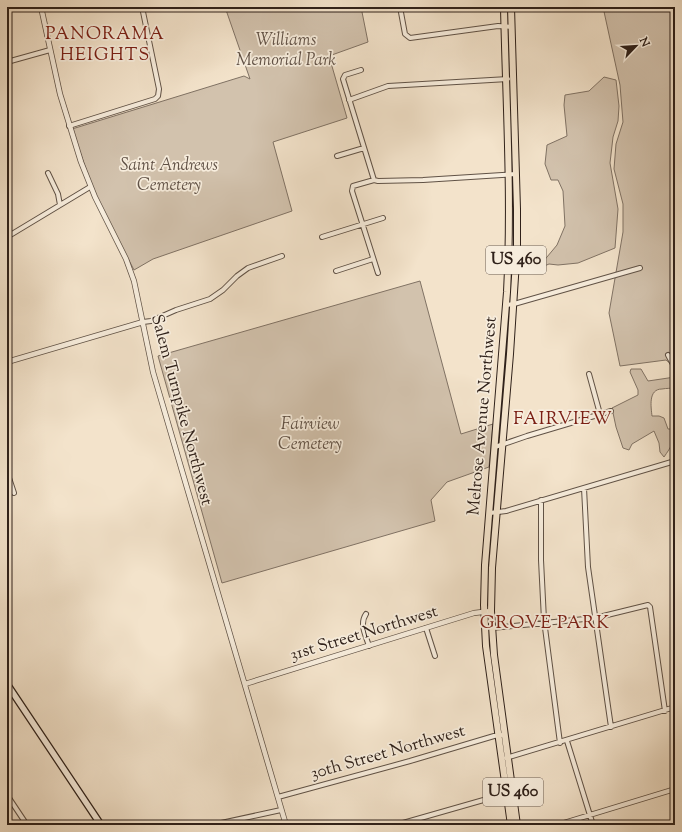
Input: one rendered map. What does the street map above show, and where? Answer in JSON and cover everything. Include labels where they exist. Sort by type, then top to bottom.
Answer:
[{"type":"main road","name":"Melrose Avenue Northwest","points":[[504,7],[509,174],[509,247],[506,305],[485,565],[484,612],[487,657],[498,735],[505,759],[517,825]]},
{"type":"main road","name":"Melrose Avenue Northwest","points":[[505,759],[505,734],[491,611],[492,568],[514,304],[517,246],[511,7]]},
{"type":"main road","points":[[7,684],[101,825]]},
{"type":"main road","name":"Melrose Avenue Northwest","points":[[510,793],[511,825]]},
{"type":"street","name":"Salem Turnpike Northwest","points":[[41,7],[60,94],[69,126],[90,187],[131,272],[138,296],[153,372],[286,825]]},
{"type":"street","points":[[69,126],[157,98],[159,89],[142,7]]},
{"type":"street","points":[[400,7],[404,32],[411,38],[504,26],[512,27]]},
{"type":"street","points":[[7,62],[50,50]]},
{"type":"street","points":[[361,70],[343,77],[374,180]]},
{"type":"street","points":[[349,100],[388,86],[513,79]]},
{"type":"street","points":[[337,156],[364,148]]},
{"type":"street","points":[[48,173],[58,194],[60,205]]},
{"type":"street","points":[[378,273],[355,201],[352,190],[353,186],[374,180],[423,180],[516,174]]},
{"type":"street","points":[[7,237],[90,187]]},
{"type":"street","points":[[322,237],[383,218]]},
{"type":"street","points":[[7,362],[142,322],[151,322],[176,310],[210,299],[223,290],[237,276],[248,268],[282,256]]},
{"type":"street","points":[[336,270],[373,259]]},
{"type":"street","points":[[506,305],[640,268]]},
{"type":"street","points":[[668,355],[675,368]]},
{"type":"street","points":[[589,374],[600,414]]},
{"type":"street","points":[[495,448],[502,444],[611,411]]},
{"type":"street","points":[[490,513],[675,462]]},
{"type":"street","points":[[7,472],[14,494]]},
{"type":"street","points":[[584,488],[587,560],[611,727]]},
{"type":"street","points":[[541,500],[544,623],[560,743]]},
{"type":"street","points":[[492,628],[595,618],[648,605],[650,607],[665,710]]},
{"type":"street","name":"31st Street Northwest","points":[[245,684],[426,628],[491,611]]},
{"type":"street","points":[[366,614],[363,621],[363,626],[369,646]]},
{"type":"street","points":[[426,628],[435,656]]},
{"type":"street","points":[[505,759],[675,708]]},
{"type":"street","name":"30th Street Northwest","points":[[278,797],[505,734]]},
{"type":"street","points":[[567,741],[593,825]]},
{"type":"street","points":[[557,825],[675,789]]},
{"type":"street","points":[[396,825],[510,793]]},
{"type":"street","points":[[7,795],[27,825]]},
{"type":"street","points":[[212,825],[281,810]]},
{"type":"green space","name":"Saint Andrews Cemetery","points":[[225,7],[361,7],[368,42],[329,56],[347,118],[273,142],[292,211],[153,259],[134,270],[98,200],[72,129],[244,76],[250,79]]},
{"type":"green space","points":[[603,7],[675,7],[675,367],[666,360],[620,366],[609,313],[623,232],[623,204],[614,169],[616,144],[623,122],[620,85]]},
{"type":"green space","points":[[604,77],[616,80],[619,106],[618,121],[613,137],[610,163],[618,209],[615,248],[578,263],[558,265],[549,264],[537,269],[557,245],[565,226],[563,191],[558,180],[551,180],[545,164],[547,145],[567,136],[564,105],[565,95],[589,91]]},
{"type":"green space","name":"Fairview Cemetery","points":[[420,281],[461,434],[493,424],[489,467],[447,482],[431,500],[435,521],[222,583],[158,356]]},
{"type":"green space","points":[[631,369],[641,369],[648,381],[675,377],[675,387],[654,392],[651,399],[652,416],[664,418],[668,429],[675,429],[672,444],[664,457],[660,452],[659,443],[654,431],[632,444],[629,450],[623,448],[612,408],[638,395],[638,390],[630,372]]},
{"type":"district","name":"PANORAMA HEIGHTS","points":[[105,45]]},
{"type":"district","name":"FAIRVIEW","points":[[563,420]]},
{"type":"district","name":"GROVE PARK","points":[[545,624]]},
{"type":"park label","name":"Williams Memorial Park","points":[[286,51]]}]
